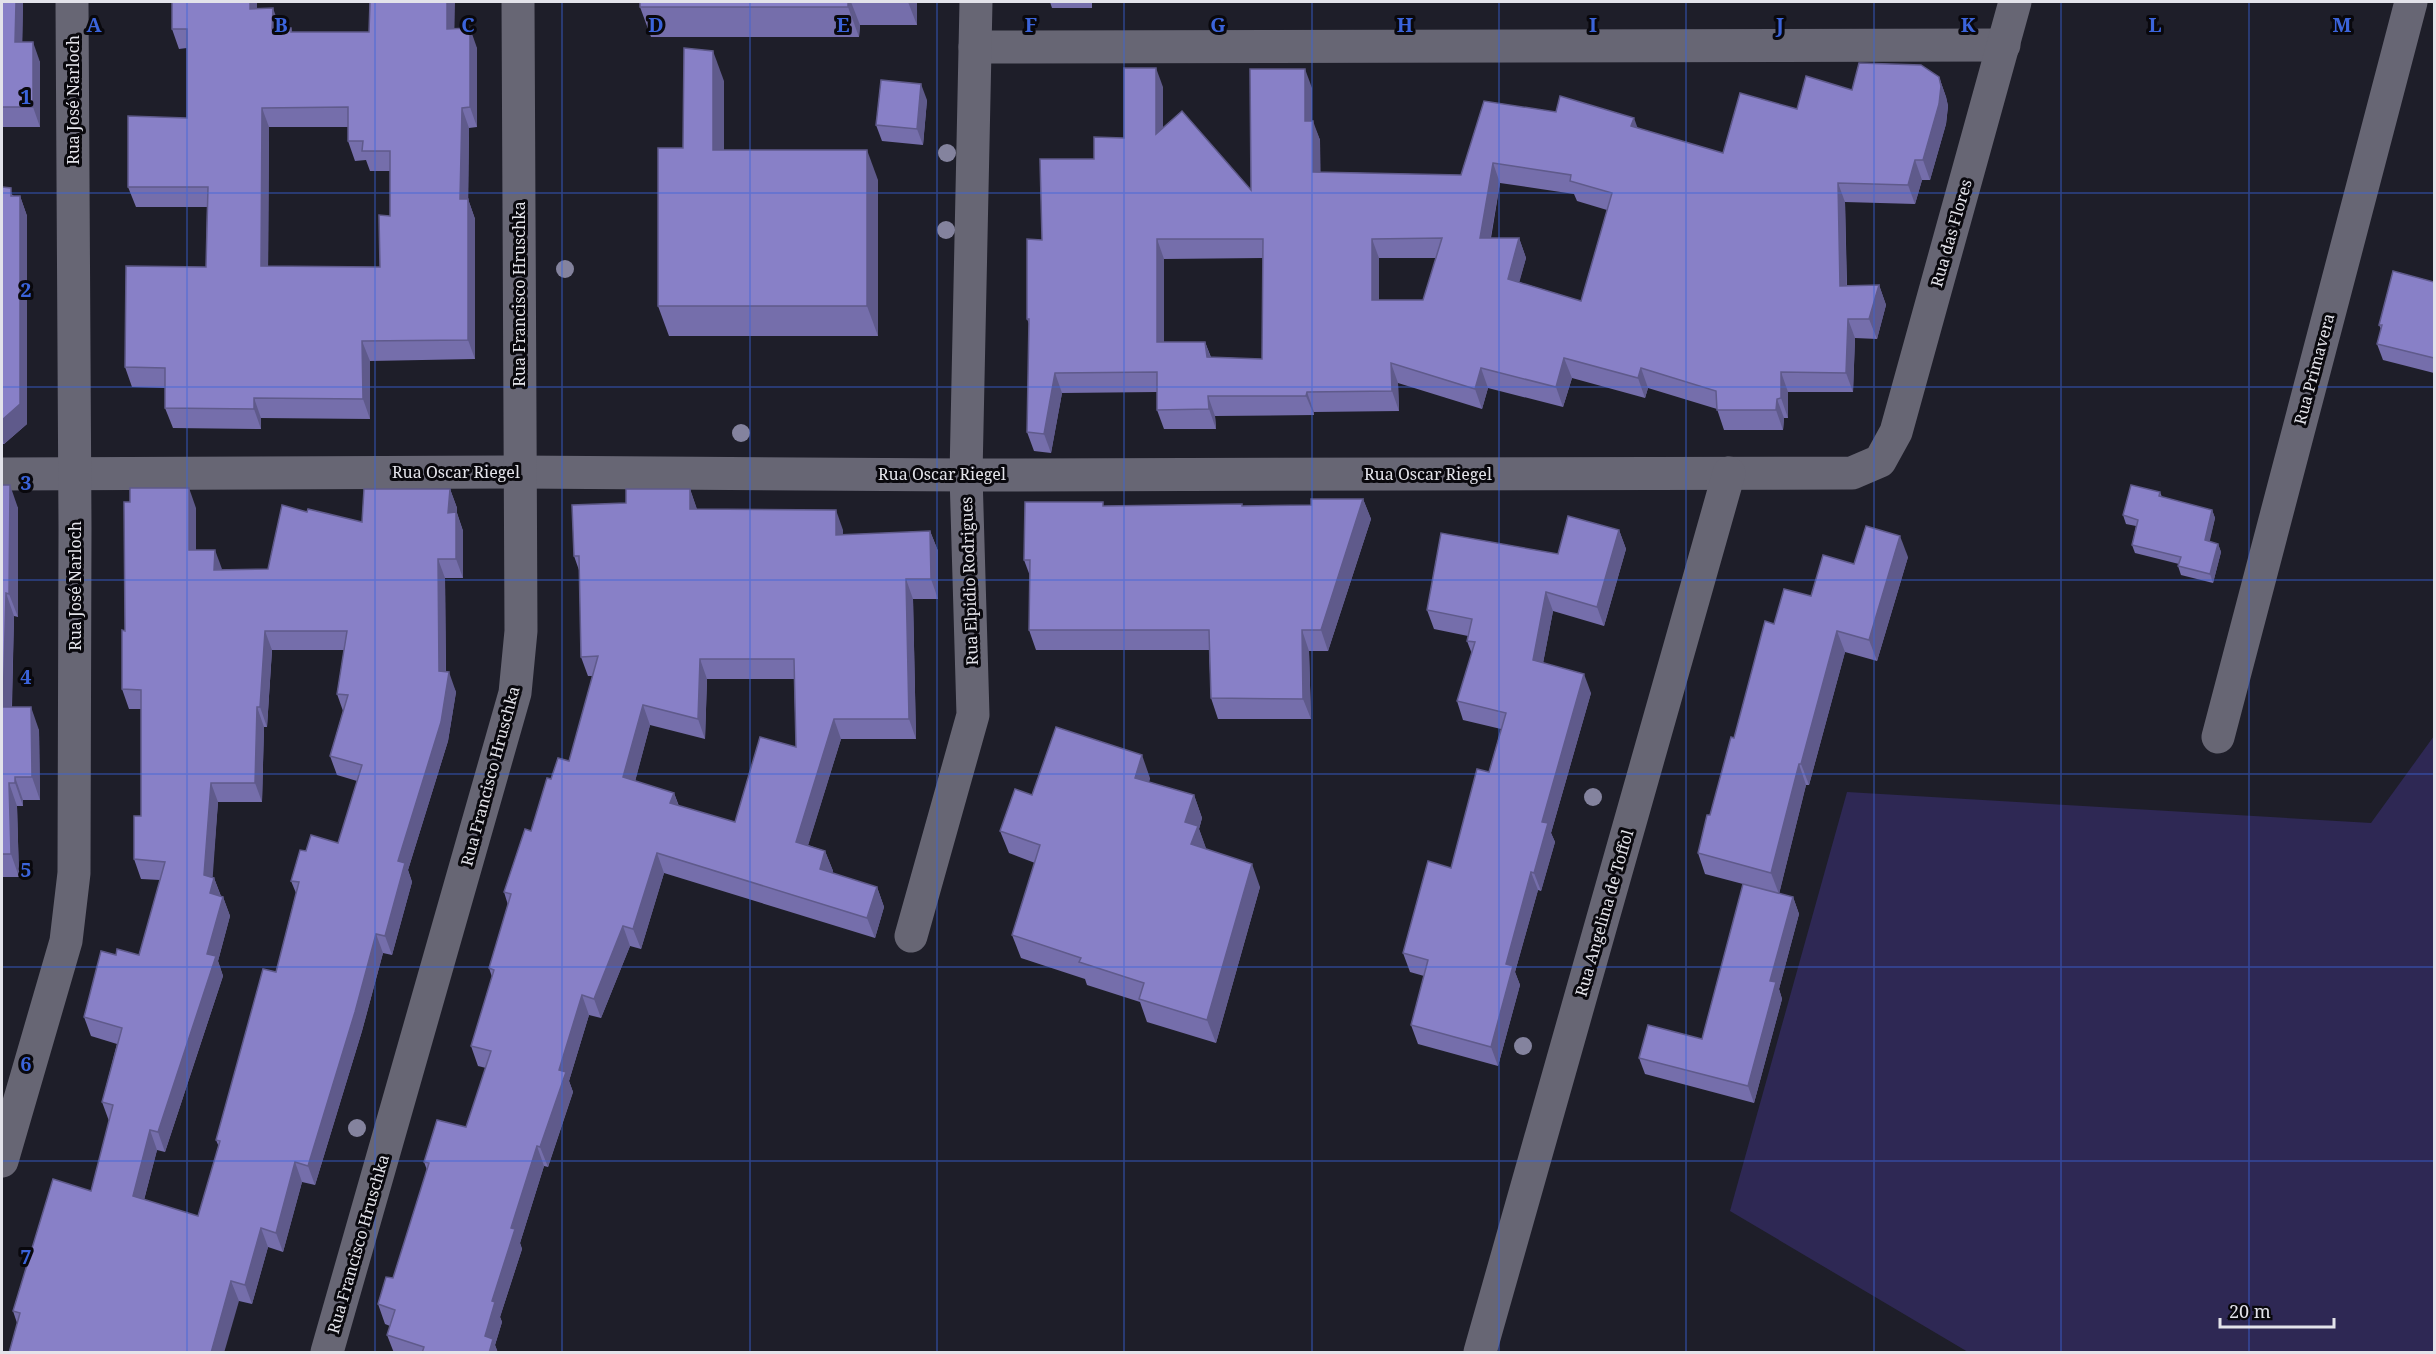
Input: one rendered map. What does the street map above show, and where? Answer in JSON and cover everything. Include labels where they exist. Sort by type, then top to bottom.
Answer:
[{"type":"street","name":"Rua José Narloch","points":[[2,1161],[66,941],[74,873],[75,474],[72,2]]},
{"type":"street","name":"Rua Francisco Hruschka","points":[[327,1353],[515,693],[521,631],[519,2]]},
{"type":"street","name":"Rua Elpidio Rodrigues","points":[[910,936],[973,716],[966,475],[976,2]]},
{"type":"street","name":"Rua das Flores","points":[[1880,461],[1896,432],[2015,2]]},
{"type":"street","name":"Rua Primavera","points":[[2218,737],[2411,2]]},
{"type":"street","points":[[975,47],[2004,45]]},
{"type":"street","name":"Rua Oscar Riegel","points":[[2,474],[1852,473],[1880,461]]},
{"type":"street","name":"Rua Angelina de Toffol","points":[[1480,1353],[1729,473]]},
{"type":"shaded area","points":[[2434,736],[2434,1352],[1968,1352],[1730,1211],[1847,792],[2371,823]]},
{"type":"building","points":[[2,2],[16,2],[15,42],[33,42],[33,107],[2,107]]},
{"type":"building","points":[[172,2],[250,2],[250,9],[273,8],[272,29],[291,28],[291,32],[369,32],[370,2],[447,2],[447,29],[470,28],[470,107],[462,108],[460,199],[468,199],[468,340],[362,341],[363,399],[254,398],[254,409],[165,408],[165,368],[125,367],[126,266],[206,267],[208,187],[128,187],[128,116],[187,118],[187,29],[172,29]],"holes":[[[348,107],[348,141],[363,141],[362,151],[390,151],[390,216],[379,215],[380,267],[261,266],[262,108]]]},
{"type":"building","points":[[640,2],[848,2],[848,7],[640,7]]},
{"type":"building","points":[[684,48],[713,51],[713,150],[867,150],[867,306],[658,306],[658,148],[683,148]]},
{"type":"building","points":[[1859,63],[1921,65],[1939,77],[1941,86],[1939,104],[1923,160],[1915,160],[1908,185],[1838,183],[1840,286],[1879,285],[1869,319],[1848,319],[1846,373],[1781,372],[1781,398],[1777,399],[1776,410],[1717,410],[1716,391],[1641,368],[1638,378],[1564,358],[1556,387],[1481,368],[1475,389],[1391,363],[1392,391],[1307,392],[1306,396],[1208,396],[1209,409],[1157,410],[1157,372],[1055,373],[1044,434],[1027,432],[1029,319],[1027,319],[1027,239],[1042,240],[1040,159],[1094,159],[1094,137],[1124,138],[1124,68],[1156,68],[1156,134],[1182,111],[1251,190],[1250,69],[1305,69],[1305,121],[1313,121],[1313,172],[1461,175],[1484,101],[1556,112],[1560,96],[1634,118],[1631,126],[1723,153],[1740,93],[1797,109],[1806,76],[1852,90]],"holes":[[[1493,163],[1571,175],[1570,181],[1612,193],[1581,301],[1508,279],[1519,238],[1480,238]],[[1442,238],[1423,300],[1372,300],[1372,239]],[[1157,239],[1263,239],[1262,359],[1207,357],[1205,342],[1157,342]]]},
{"type":"building","points":[[881,80],[921,84],[917,129],[876,125]]},
{"type":"building","points":[[2,187],[11,188],[11,196],[20,196],[20,404],[2,420]]},
{"type":"building","points":[[2393,271],[2434,282],[2434,358],[2377,344],[2382,325],[2379,325]]},
{"type":"building","points":[[2,485],[10,485],[9,594],[6,593],[3,707],[31,707],[32,777],[15,777],[15,783],[9,783],[11,854],[2,854]]},
{"type":"building","points":[[2131,485],[2160,492],[2159,496],[2212,510],[2205,540],[2218,544],[2210,574],[2178,566],[2181,557],[2132,545],[2138,520],[2123,515]]},
{"type":"building","points":[[130,488],[189,488],[189,550],[215,550],[214,570],[268,569],[282,505],[362,522],[364,489],[450,489],[448,513],[456,512],[456,559],[438,559],[439,671],[449,672],[441,722],[398,861],[405,863],[385,936],[376,934],[308,1166],[295,1162],[276,1233],[261,1228],[245,1285],[231,1281],[211,1353],[9,1353],[20,1313],[13,1311],[53,1179],[91,1191],[113,1105],[102,1102],[122,1028],[84,1017],[101,951],[116,955],[117,949],[139,955],[165,862],[134,859],[134,816],[141,816],[141,690],[122,689],[122,630],[125,631],[124,502],[130,502]],"holes":[[[265,631],[347,631],[337,694],[348,695],[330,756],[362,765],[338,843],[311,835],[306,851],[300,850],[291,881],[299,882],[276,972],[263,969],[216,1140],[220,1141],[198,1216],[133,1196],[150,1130],[158,1132],[216,956],[207,954],[223,897],[210,893],[214,878],[204,875],[211,783],[255,783],[257,707],[260,707]]]},
{"type":"building","points":[[626,489],[690,489],[690,509],[836,510],[836,535],[930,531],[931,579],[906,579],[909,719],[834,719],[796,842],[825,851],[820,869],[877,887],[867,918],[657,853],[633,929],[623,926],[594,999],[582,995],[559,1070],[566,1072],[540,1147],[537,1146],[511,1228],[515,1229],[492,1301],[495,1302],[485,1336],[493,1339],[489,1353],[422,1353],[424,1347],[387,1335],[395,1310],[378,1304],[386,1277],[393,1278],[429,1163],[424,1162],[437,1120],[466,1127],[491,1051],[471,1046],[494,970],[489,968],[511,894],[504,892],[525,829],[531,831],[547,778],[551,779],[558,758],[569,761],[598,656],[581,657],[579,556],[574,556],[572,505],[626,503]],"holes":[[[700,659],[794,659],[796,747],[760,737],[735,822],[670,803],[674,793],[623,777],[643,705],[698,719]]]},
{"type":"building","points":[[1311,499],[1363,499],[1321,630],[1302,630],[1303,699],[1211,698],[1209,630],[1029,630],[1030,560],[1024,560],[1025,502],[1103,502],[1103,506],[1242,504],[1242,506],[1311,505]]},
{"type":"building","points":[[1568,516],[1619,530],[1597,607],[1546,592],[1533,660],[1584,674],[1542,822],[1548,823],[1534,873],[1531,872],[1506,964],[1513,966],[1491,1047],[1411,1025],[1428,960],[1403,953],[1428,861],[1451,868],[1477,769],[1489,772],[1506,713],[1457,701],[1475,642],[1467,641],[1472,619],[1427,610],[1441,533],[1558,554]]},
{"type":"building","points":[[1866,526],[1900,536],[1869,640],[1837,631],[1771,873],[1698,853],[1731,737],[1734,738],[1765,621],[1774,624],[1784,589],[1811,596],[1823,555],[1854,564]]},
{"type":"building","points":[[1056,727],[1142,755],[1135,778],[1194,795],[1185,822],[1198,826],[1191,844],[1252,864],[1207,1020],[1139,999],[1144,983],[1079,962],[1081,958],[1012,935],[1040,845],[1000,831],[1015,789],[1032,795]]},
{"type":"building","points":[[1743,884],[1793,897],[1770,981],[1776,982],[1748,1086],[1639,1058],[1648,1025],[1702,1039]]}]
